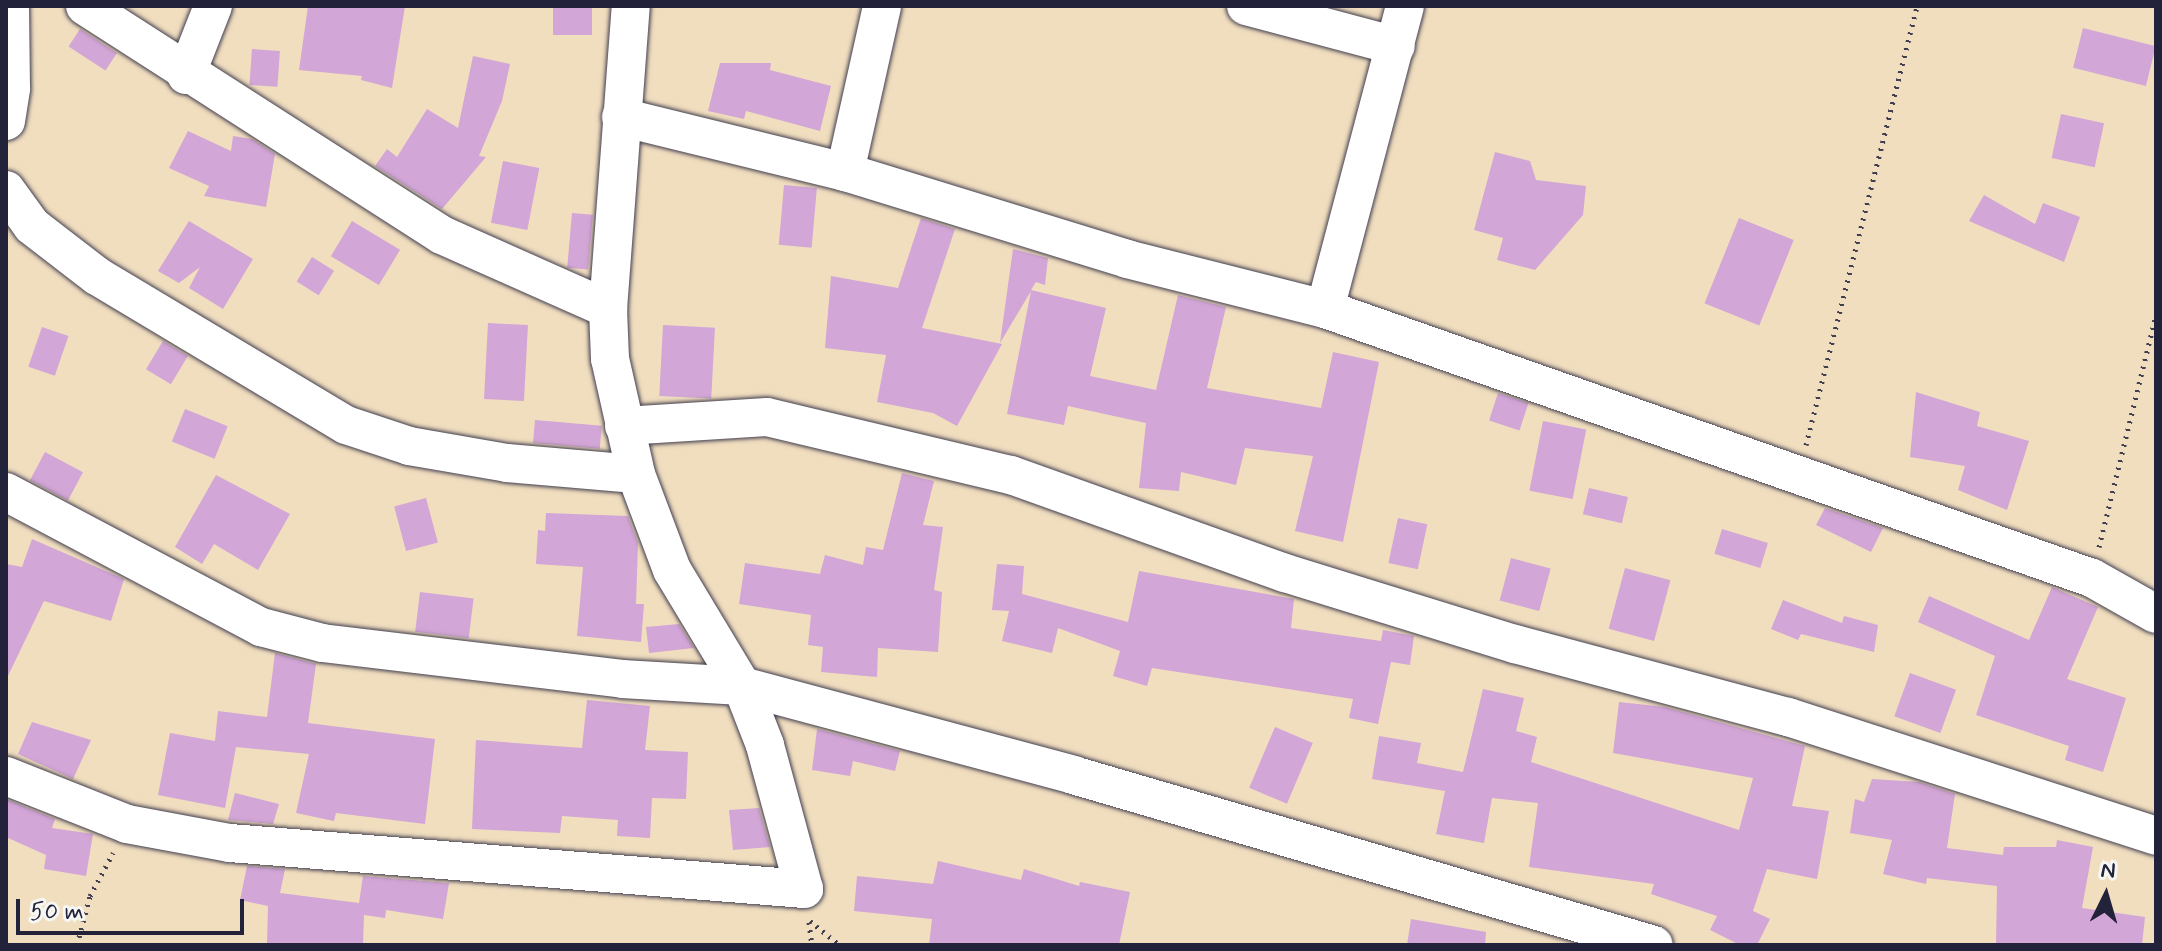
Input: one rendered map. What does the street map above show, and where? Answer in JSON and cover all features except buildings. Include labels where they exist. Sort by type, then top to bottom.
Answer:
[{"type":"street","points":[[6,121],[10,6]]},
{"type":"street","points":[[85,6],[186,75],[442,235],[608,309]]},
{"type":"street","points":[[186,75],[213,6]]},
{"type":"street","points":[[6,776],[127,824],[230,843],[804,889],[769,759],[742,686],[672,570],[636,474],[610,359],[608,309],[631,6]]},
{"type":"street","points":[[845,172],[882,6]]},
{"type":"street","points":[[1246,6],[1396,46]]},
{"type":"street","points":[[1325,309],[1405,6]]},
{"type":"street","points":[[621,117],[845,172],[1127,259],[1325,309],[2092,578],[2156,614]]},
{"type":"street","points":[[6,190],[32,226],[97,276],[346,425],[451,453],[575,472],[636,474]]},
{"type":"street","points":[[624,426],[767,417],[1011,475],[1285,573],[1515,644],[1788,717],[2156,836]]},
{"type":"street","points":[[6,492],[261,627],[338,645],[622,679],[742,686],[1088,779],[1654,945]]},
{"type":"path","points":[[1799,473],[1917,6]]},
{"type":"path","points":[[2092,578],[2156,315]]},
{"type":"path","points":[[77,945],[90,896],[127,824]]},
{"type":"path","points":[[809,920],[840,945]]}]
